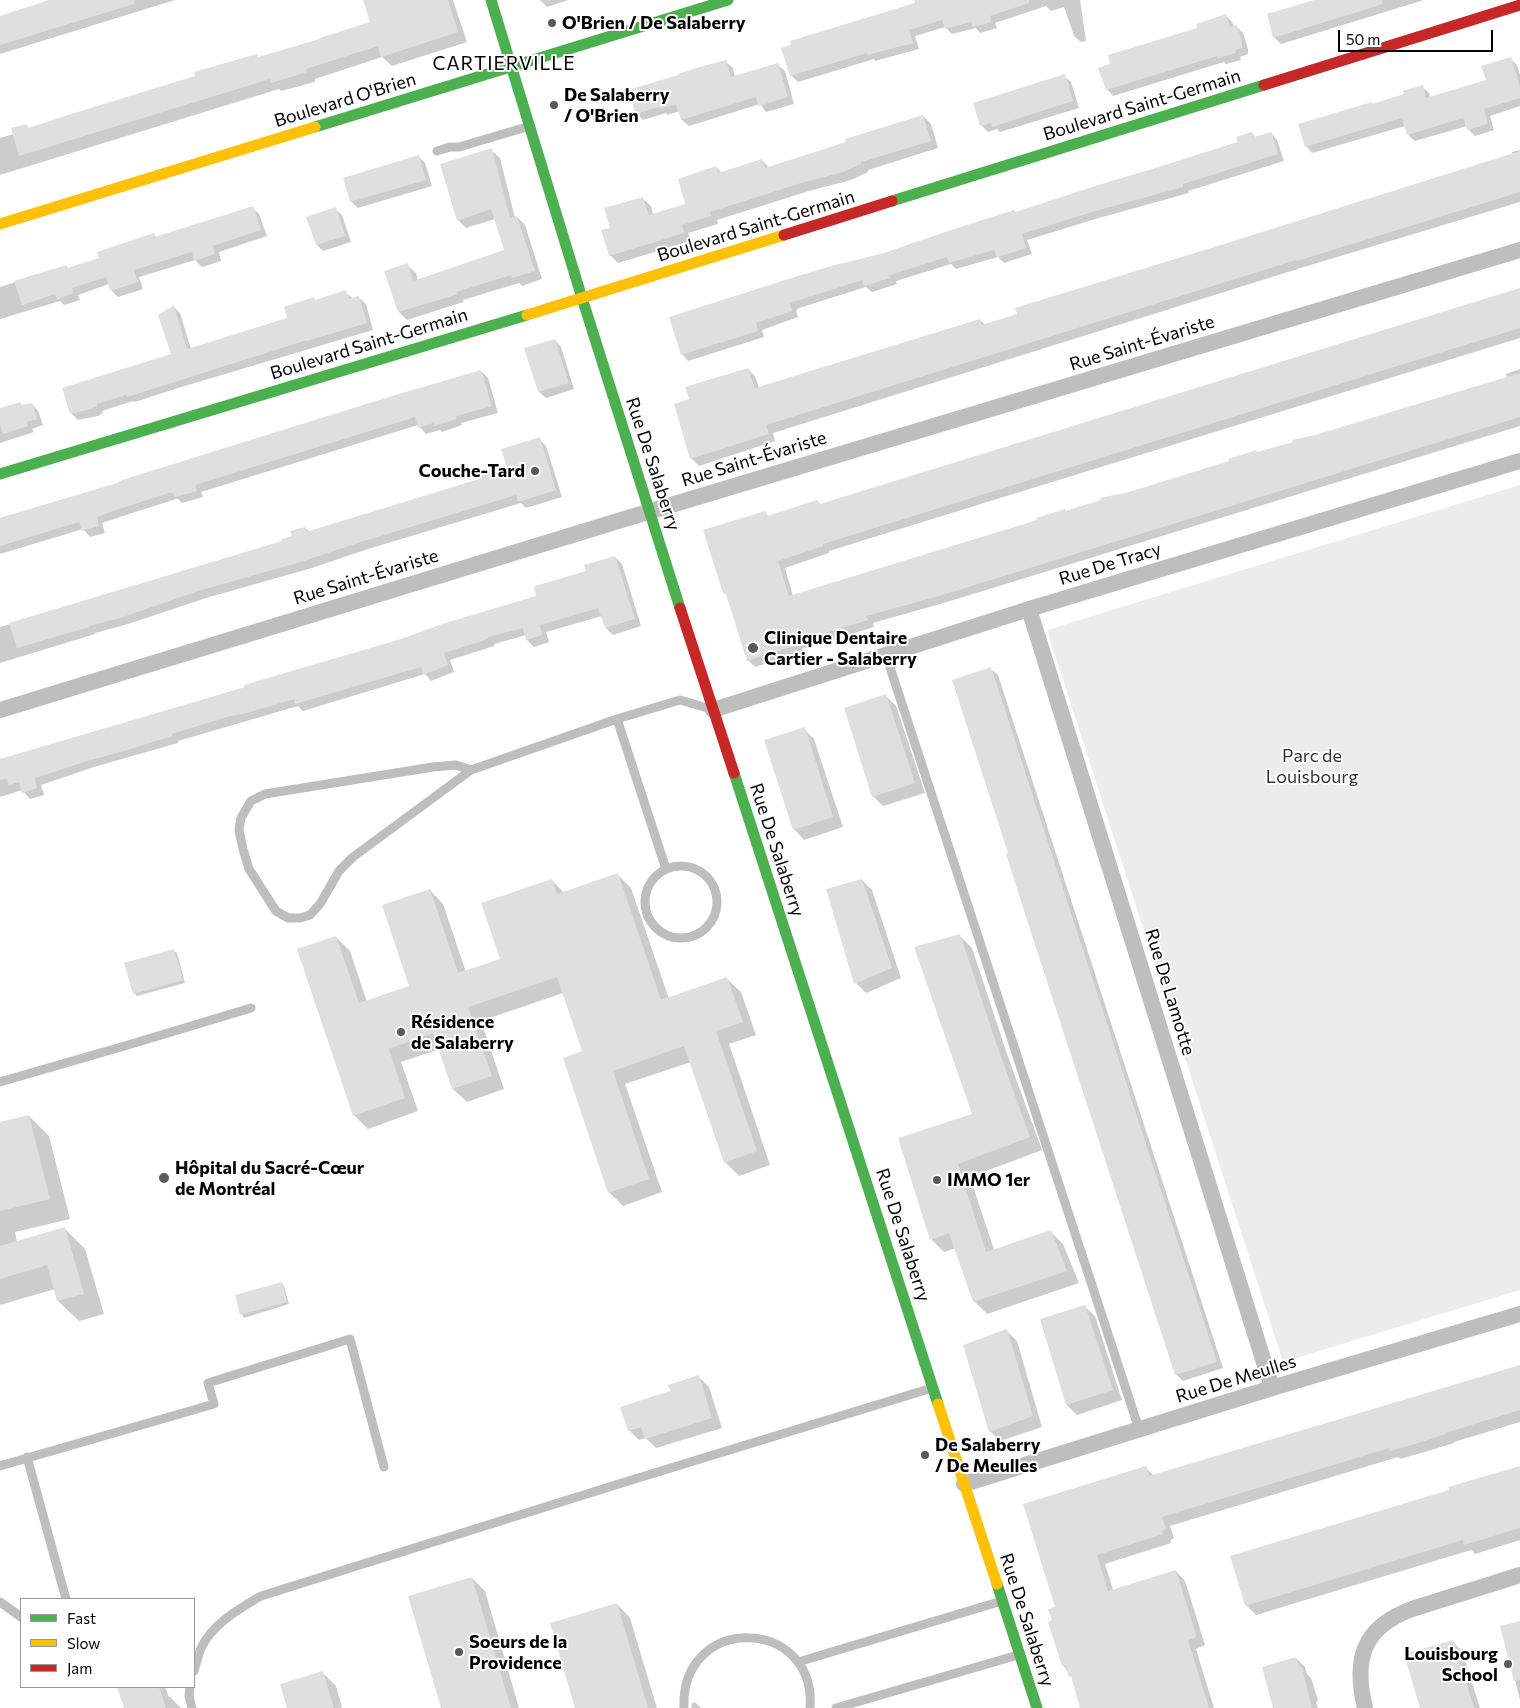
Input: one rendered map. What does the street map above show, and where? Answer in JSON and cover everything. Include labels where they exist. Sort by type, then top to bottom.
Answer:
[{"type":"street","name":"Rue De Salaberry","points":[[491,0],[582,298],[713,710],[1037,1708]]},
{"type":"street","name":"Boulevard O'Brien","points":[[0,224],[728,0]]},
{"type":"street","name":"Boulevard Saint-Germain","points":[[0,474],[582,298],[1520,5]]},
{"type":"street","name":"Rue Saint-Évariste","points":[[0,710],[650,511],[1520,250]]},
{"type":"street","name":"Rue De Tracy","points":[[713,710],[1029,609],[1520,461]]},
{"type":"street","name":"Rue De Lamotte","points":[[1029,609],[1272,1388]]},
{"type":"street","name":"Rue De Meulles","points":[[964,1484],[1139,1428],[1520,1314]]},
{"type":"street","points":[[1365,1708],[1360,1682],[1361,1660],[1370,1639],[1384,1623],[1412,1609],[1520,1575]]},
{"type":"lane","points":[[437,151],[450,147],[459,147],[530,126]]},
{"type":"lane","points":[[886,655],[1139,1428]]},
{"type":"lane","points":[[471,770],[456,765],[433,767],[265,794],[251,801],[241,818],[239,830],[249,869],[276,911],[288,918],[300,918],[310,915],[320,904],[340,871],[353,857],[471,770],[617,719],[680,700],[713,710]]},
{"type":"lane","points":[[617,719],[666,869]]},
{"type":"lane","points":[[678,866],[700,871],[714,889],[716,900],[715,912],[710,922],[692,936],[680,938],[668,936],[658,930],[650,920],[645,909],[645,897],[649,885],[656,875],[666,869],[678,866]]},
{"type":"lane","points":[[0,1082],[251,1008]]},
{"type":"lane","points":[[0,1466],[214,1404],[208,1383],[350,1339],[384,1467]]},
{"type":"lane","points":[[195,1668],[201,1647],[215,1629],[234,1612],[260,1596],[933,1388]]},
{"type":"lane","points":[[27,1457],[66,1598]]},
{"type":"lane","points":[[798,1662],[1003,1600]]},
{"type":"lane","points":[[0,1602],[20,1616]]},
{"type":"lane","points":[[684,1708],[684,1694],[690,1673],[702,1655],[720,1643],[741,1637],[762,1639],[782,1647],[798,1662],[807,1678],[811,1697],[810,1708]]},
{"type":"lane","points":[[836,1708],[1020,1654]]},
{"type":"lane","points":[[190,1688],[189,1696],[192,1708]]},
{"type":"green space","name":"Parc de Louisbourg","points":[[1520,485],[1520,1290],[1283,1362],[1047,630]]},
{"type":"building","points":[[49,0],[134,0],[134,4],[0,45],[0,16]]},
{"type":"building","points":[[363,0],[448,0],[458,32],[381,57],[378,46],[306,69],[307,72],[271,83],[270,79],[19,156],[11,128],[27,124],[28,128],[195,76],[194,72],[257,54],[258,57],[370,22]]},
{"type":"building","points":[[914,0],[1029,0],[1029,3],[990,16],[991,22],[973,27],[971,22],[945,29],[942,20],[909,30],[913,43],[867,55],[867,53],[790,76],[781,48],[791,45],[790,41],[915,3]]},
{"type":"building","points":[[1314,0],[1382,0],[1383,4],[1273,38],[1267,14]]},
{"type":"building","points":[[1226,14],[1230,27],[1237,25],[1242,41],[1242,48],[1235,50],[1236,53],[1218,58],[1217,56],[1106,90],[1098,68],[1110,64],[1108,55],[1197,28],[1196,24]]},
{"type":"building","points":[[1511,57],[1520,87],[1520,98],[1484,109],[1488,124],[1467,130],[1463,118],[1407,135],[1402,118],[1305,147],[1298,124],[1372,102],[1372,104],[1404,94],[1403,91],[1423,85],[1426,98],[1486,80],[1481,66]]},
{"type":"building","points":[[726,60],[731,77],[778,63],[788,97],[759,106],[756,97],[681,120],[676,104],[636,114],[628,90]]},
{"type":"building","points":[[1065,74],[1073,101],[992,127],[991,123],[980,126],[973,103]]},
{"type":"building","points":[[923,115],[931,141],[861,162],[861,164],[843,172],[801,183],[710,212],[711,216],[682,225],[684,233],[609,256],[601,230],[610,228],[604,208],[643,197],[649,215],[685,204],[678,179],[716,166],[718,173],[762,159],[765,168],[846,142],[845,139]]},
{"type":"building","points":[[1252,132],[1254,137],[1271,132],[1278,154],[1183,184],[1183,187],[1092,212],[1022,234],[1026,248],[997,257],[994,250],[949,263],[947,257],[890,275],[891,278],[864,286],[862,280],[793,302],[790,304],[792,311],[756,323],[758,331],[681,355],[669,317],[831,266],[884,253],[1014,210],[1015,212],[1238,142],[1236,137]]},
{"type":"building","points":[[492,148],[510,218],[517,216],[535,271],[512,278],[511,275],[456,292],[457,294],[452,296],[398,312],[384,271],[408,263],[413,281],[504,250],[491,209],[457,221],[440,164]]},
{"type":"building","points":[[1520,151],[1520,192],[766,425],[769,434],[690,459],[674,404],[689,399],[685,387],[748,368],[755,388],[980,319],[982,325],[1017,314],[1015,308]]},
{"type":"building","points":[[419,155],[426,180],[350,202],[343,178]]},
{"type":"building","points":[[253,206],[261,230],[213,246],[215,254],[194,261],[192,252],[134,270],[138,282],[110,291],[106,277],[72,288],[74,293],[57,299],[55,294],[22,305],[14,281],[66,265],[67,268],[99,258],[97,252],[154,233],[155,237]]},
{"type":"building","points":[[336,207],[345,236],[316,245],[306,217]]},
{"type":"building","points":[[1520,288],[1520,328],[823,544],[823,546],[778,561],[789,596],[1037,520],[1036,518],[1065,509],[1065,511],[1101,500],[1100,498],[1129,492],[1229,461],[1228,459],[1256,450],[1257,452],[1293,442],[1292,440],[1315,435],[1520,373],[1520,417],[939,596],[866,616],[868,620],[796,642],[797,645],[747,661],[703,530],[765,511],[767,516],[817,500],[820,504]]},
{"type":"building","points":[[346,290],[349,299],[359,296],[367,323],[127,397],[126,395],[97,404],[97,406],[91,409],[70,414],[62,388],[171,354],[158,315],[174,305],[187,349],[287,318],[284,307],[314,297],[315,300]]},
{"type":"building","points":[[555,339],[569,383],[538,392],[524,348]]},
{"type":"building","points":[[481,370],[492,406],[456,416],[456,419],[434,426],[433,423],[418,428],[415,417],[195,485],[197,491],[175,497],[173,493],[169,493],[113,511],[97,517],[99,526],[82,531],[79,522],[0,546],[0,518]]},
{"type":"building","points":[[20,402],[21,405],[32,403],[37,419],[27,422],[28,426],[3,434],[0,424],[0,408]]},
{"type":"building","points":[[540,437],[556,490],[518,502],[516,495],[304,561],[198,591],[120,618],[17,648],[9,623],[282,541],[282,539],[292,536],[290,531],[305,527],[307,532],[479,479],[478,476],[507,467],[501,449]]},
{"type":"building","points":[[615,556],[635,619],[605,628],[598,608],[540,625],[542,635],[526,640],[523,628],[488,637],[488,639],[444,653],[448,665],[423,675],[421,667],[295,704],[294,699],[230,716],[172,734],[172,736],[87,761],[35,778],[37,788],[22,793],[19,782],[9,785],[7,779],[0,780],[0,759],[245,687],[244,685],[401,639],[442,624],[536,596],[535,586],[586,571],[584,565]]},
{"type":"building","points":[[991,667],[1217,1362],[1175,1375],[1027,920],[1006,854],[1008,853],[952,680]]},
{"type":"building","points":[[886,694],[915,783],[872,797],[844,708]]},
{"type":"building","points":[[805,727],[833,817],[793,830],[764,740]]},
{"type":"building","name":"Résidence de Salaberry","points":[[618,873],[661,1000],[727,977],[743,1022],[716,1031],[757,1151],[724,1163],[684,1046],[613,1071],[649,1179],[608,1193],[563,1058],[582,1051],[557,977],[468,1007],[492,1076],[452,1089],[433,1033],[389,1049],[405,1098],[353,1116],[297,949],[336,936],[359,1003],[409,986],[382,905],[430,889],[458,973],[500,959],[481,903],[552,879],[557,894]]},
{"type":"building","points":[[862,879],[892,968],[854,984],[826,889]]},
{"type":"building","points":[[960,934],[1030,1137],[958,1164],[986,1252],[1051,1230],[1067,1271],[973,1302],[949,1233],[930,1240],[898,1138],[972,1114],[914,947]]},
{"type":"building","points":[[174,949],[183,980],[133,994],[124,963]]},
{"type":"building","points":[[29,1115],[50,1199],[0,1211],[0,1122]]},
{"type":"building","points":[[65,1227],[84,1294],[57,1301],[47,1265],[0,1279],[0,1246]]},
{"type":"building","points":[[282,1282],[287,1302],[240,1315],[235,1295]]},
{"type":"building","points":[[1085,1305],[1113,1390],[1066,1405],[1040,1319]]},
{"type":"building","points":[[1007,1329],[1033,1416],[989,1432],[963,1345]]},
{"type":"building","points":[[1520,1365],[1520,1410],[1418,1443],[1390,1451],[1389,1448],[1162,1517],[1166,1529],[1162,1531],[1163,1534],[1097,1555],[1108,1591],[1176,1570],[1196,1635],[1196,1637],[1188,1640],[1209,1708],[1080,1708],[1071,1676],[1069,1677],[1065,1665],[1062,1666],[1048,1622],[1052,1620],[1048,1609],[1055,1607],[1023,1504],[1146,1466],[1149,1476]]},
{"type":"building","points":[[699,1375],[712,1418],[645,1439],[641,1427],[628,1431],[620,1407],[670,1391],[668,1385]]},
{"type":"building","points":[[1520,1466],[1520,1528],[1464,1545],[1463,1540],[1245,1606],[1230,1556],[1449,1490],[1448,1487]]},
{"type":"building","name":"Soeurs de la Providence","points":[[472,1577],[511,1708],[441,1708],[408,1596]]},
{"type":"building","name":"Soeurs de la Providence","points":[[617,1603],[648,1708],[575,1708],[550,1623]]},
{"type":"building","points":[[1520,1621],[1520,1680],[1514,1681],[1500,1626]]},
{"type":"building","points":[[1453,1640],[1474,1708],[1420,1708],[1404,1654]]},
{"type":"building","points":[[1296,1657],[1299,1666],[1302,1668],[1312,1708],[1273,1708],[1262,1667]]},
{"type":"building","points":[[323,1671],[334,1708],[287,1708],[280,1684]]},
{"type":"building","points":[[117,1688],[159,1688],[166,1708],[124,1708]]},
{"type":"traffic: fast","points":[[491,0],[582,298],[680,608]]},
{"type":"traffic: fast","points":[[315,127],[728,0]]},
{"type":"traffic: fast","points":[[892,201],[1264,85]]},
{"type":"traffic: fast","points":[[0,474],[527,315]]},
{"type":"traffic: fast","points":[[734,773],[938,1404]]},
{"type":"traffic: fast","points":[[997,1584],[1037,1708]]},
{"type":"traffic: slow","points":[[0,224],[315,127]]},
{"type":"traffic: slow","points":[[527,315],[784,235]]},
{"type":"traffic: slow","points":[[938,1404],[997,1584]]},
{"type":"traffic: jam","points":[[1264,85],[1520,5]]},
{"type":"traffic: jam","points":[[784,235],[892,201]]},
{"type":"traffic: jam","points":[[680,608],[734,773]]},
{"type":"place","name":"O'Brien / De Salaberry","points":[[552,23]]},
{"type":"place","name":"De Salaberry / O'Brien","points":[[554,105]]},
{"type":"place","name":"Couche-Tard","points":[[535,471]]},
{"type":"place","name":"Clinique Dentaire Cartier - Salaberry","points":[[753,648]]},
{"type":"place","name":"Résidence de Salaberry","points":[[401,1032]]},
{"type":"place","name":"Hôpital du Sacré-Cœur de Montréal","points":[[164,1178]]},
{"type":"place","name":"IMMO 1er","points":[[937,1180]]},
{"type":"place","name":"De Salaberry / De Meulles","points":[[925,1455]]},
{"type":"place","name":"Soeurs de la Providence","points":[[459,1652]]},
{"type":"place","name":"Louisbourg School","points":[[1508,1664]]},
{"type":"district","name":"CARTIERVILLE","points":[[504,64]]}]
